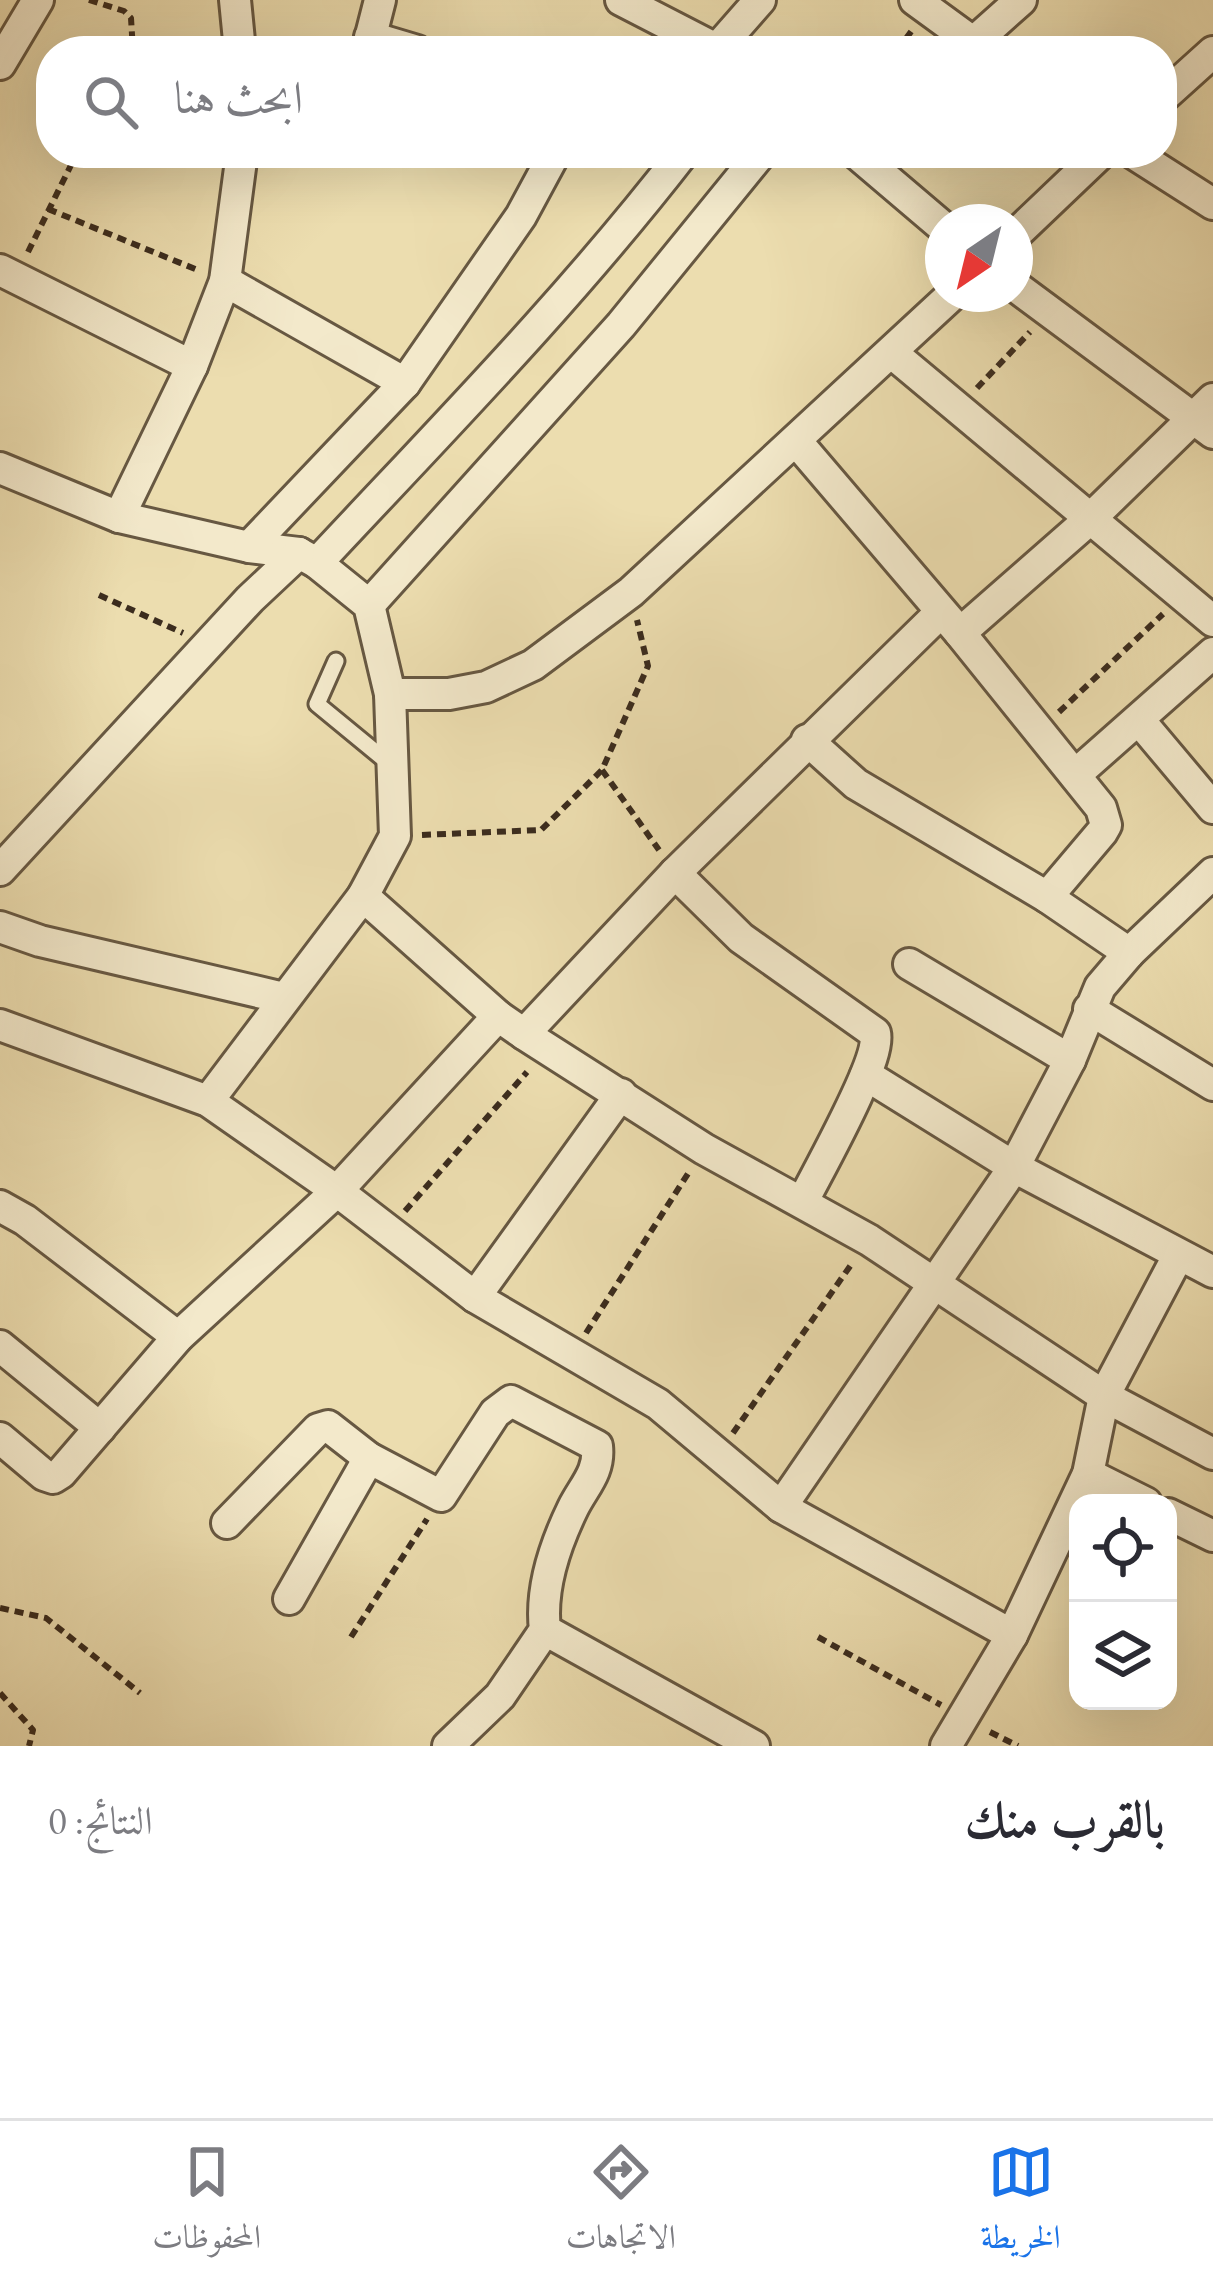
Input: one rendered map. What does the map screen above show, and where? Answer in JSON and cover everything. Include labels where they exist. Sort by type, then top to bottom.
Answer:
[{"type":"street","points":[[0,64],[38,0]]},
{"type":"street","points":[[235,0],[239,36]]},
{"type":"street","points":[[371,36],[380,0]]},
{"type":"street","points":[[621,0],[691,36]]},
{"type":"street","points":[[730,36],[760,0]]},
{"type":"street","points":[[915,0],[965,36]]},
{"type":"street","points":[[988,36],[1021,0]]},
{"type":"street","points":[[1177,84],[1213,52]]},
{"type":"street","points":[[119,517],[192,366],[225,281],[240,168]]},
{"type":"street","points":[[249,547],[405,383],[521,216],[548,168]]},
{"type":"street","points":[[0,870],[208,644],[308,558],[533,336],[671,168]]},
{"type":"street","points":[[370,605],[605,343],[749,168]]},
{"type":"street","points":[[874,168],[925,212]]},
{"type":"street","points":[[1033,218],[1085,168]]},
{"type":"street","points":[[1157,168],[1213,204]]},
{"type":"street","points":[[8,274],[192,366]]},
{"type":"street","points":[[225,281],[405,383]]},
{"type":"street","points":[[0,1438],[52,1478],[178,1337],[338,1191],[523,1033],[807,740],[951,622],[1090,519],[1207,417],[1033,300]]},
{"type":"street","points":[[391,694],[449,694],[485,687],[532,665],[631,592],[934,312]]},
{"type":"street","points":[[892,353],[1213,621]]},
{"type":"street","points":[[797,442],[1041,730],[1101,808],[1106,825],[1047,897]]},
{"type":"street","points":[[0,468],[119,517],[308,558],[370,605],[391,694],[395,836],[363,896],[208,1101]]},
{"type":"street","points":[[1076,775],[1213,652]]},
{"type":"street","points":[[1139,720],[1213,808]]},
{"type":"street","points":[[807,740],[856,784],[1047,897],[1130,953]]},
{"type":"street","points":[[675,873],[741,938],[875,1033],[878,1042],[866,1075],[803,1201]]},
{"type":"street","points":[[781,1507],[1014,1166],[1070,1060],[1100,987],[1213,873]]},
{"type":"street","points":[[363,896],[523,1033],[704,1149],[869,1240],[1104,1396],[1213,1454]]},
{"type":"street","points":[[0,927],[40,941],[284,998]]},
{"type":"street","points":[[909,964],[1070,1060]]},
{"type":"street","points":[[1089,1009],[1213,1085]]},
{"type":"street","points":[[0,1025],[208,1101],[338,1191],[475,1297],[658,1404],[781,1507],[1012,1635]]},
{"type":"street","points":[[866,1075],[1014,1166],[1213,1272]]},
{"type":"street","points":[[475,1297],[621,1094]]},
{"type":"street","points":[[0,1206],[178,1337]]},
{"type":"street","points":[[946,1746],[1012,1635],[1088,1474],[1104,1396],[1178,1256]]},
{"type":"street","points":[[0,1346],[100,1428]]},
{"type":"street","points":[[227,1523],[318,1429],[328,1426],[369,1458],[441,1496],[495,1413],[511,1401],[597,1446],[592,1480],[574,1507],[551,1566],[542,1604],[545,1630],[500,1696],[448,1746]]},
{"type":"street","points":[[289,1599],[369,1458]]},
{"type":"street","points":[[1088,1474],[1128,1494]]},
{"type":"street","points":[[1177,1518],[1213,1536]]},
{"type":"street","points":[[545,1630],[754,1746]]},
{"type":"lane","points":[[336,661],[316,704],[393,766]]},
{"type":"path","points":[[89,0],[124,11],[131,18],[132,36]]},
{"type":"path","points":[[8,274],[69,168]]},
{"type":"path","points":[[48,209],[225,281]]},
{"type":"path","points":[[958,408],[1049,312]]},
{"type":"path","points":[[395,836],[541,830],[602,770],[648,666],[631,592]]},
{"type":"path","points":[[99,595],[208,644]]},
{"type":"path","points":[[1041,730],[1183,595]]},
{"type":"path","points":[[602,770],[675,873]]},
{"type":"path","points":[[387,1232],[523,1033]]},
{"type":"path","points":[[574,1352],[704,1149]]},
{"type":"path","points":[[720,1452],[869,1240]]},
{"type":"path","points":[[351,1637],[441,1496]]},
{"type":"path","points":[[0,1608],[46,1618],[140,1693]]},
{"type":"path","points":[[818,1637],[963,1718]]},
{"type":"path","points":[[0,1693],[33,1730],[29,1746]]}]
